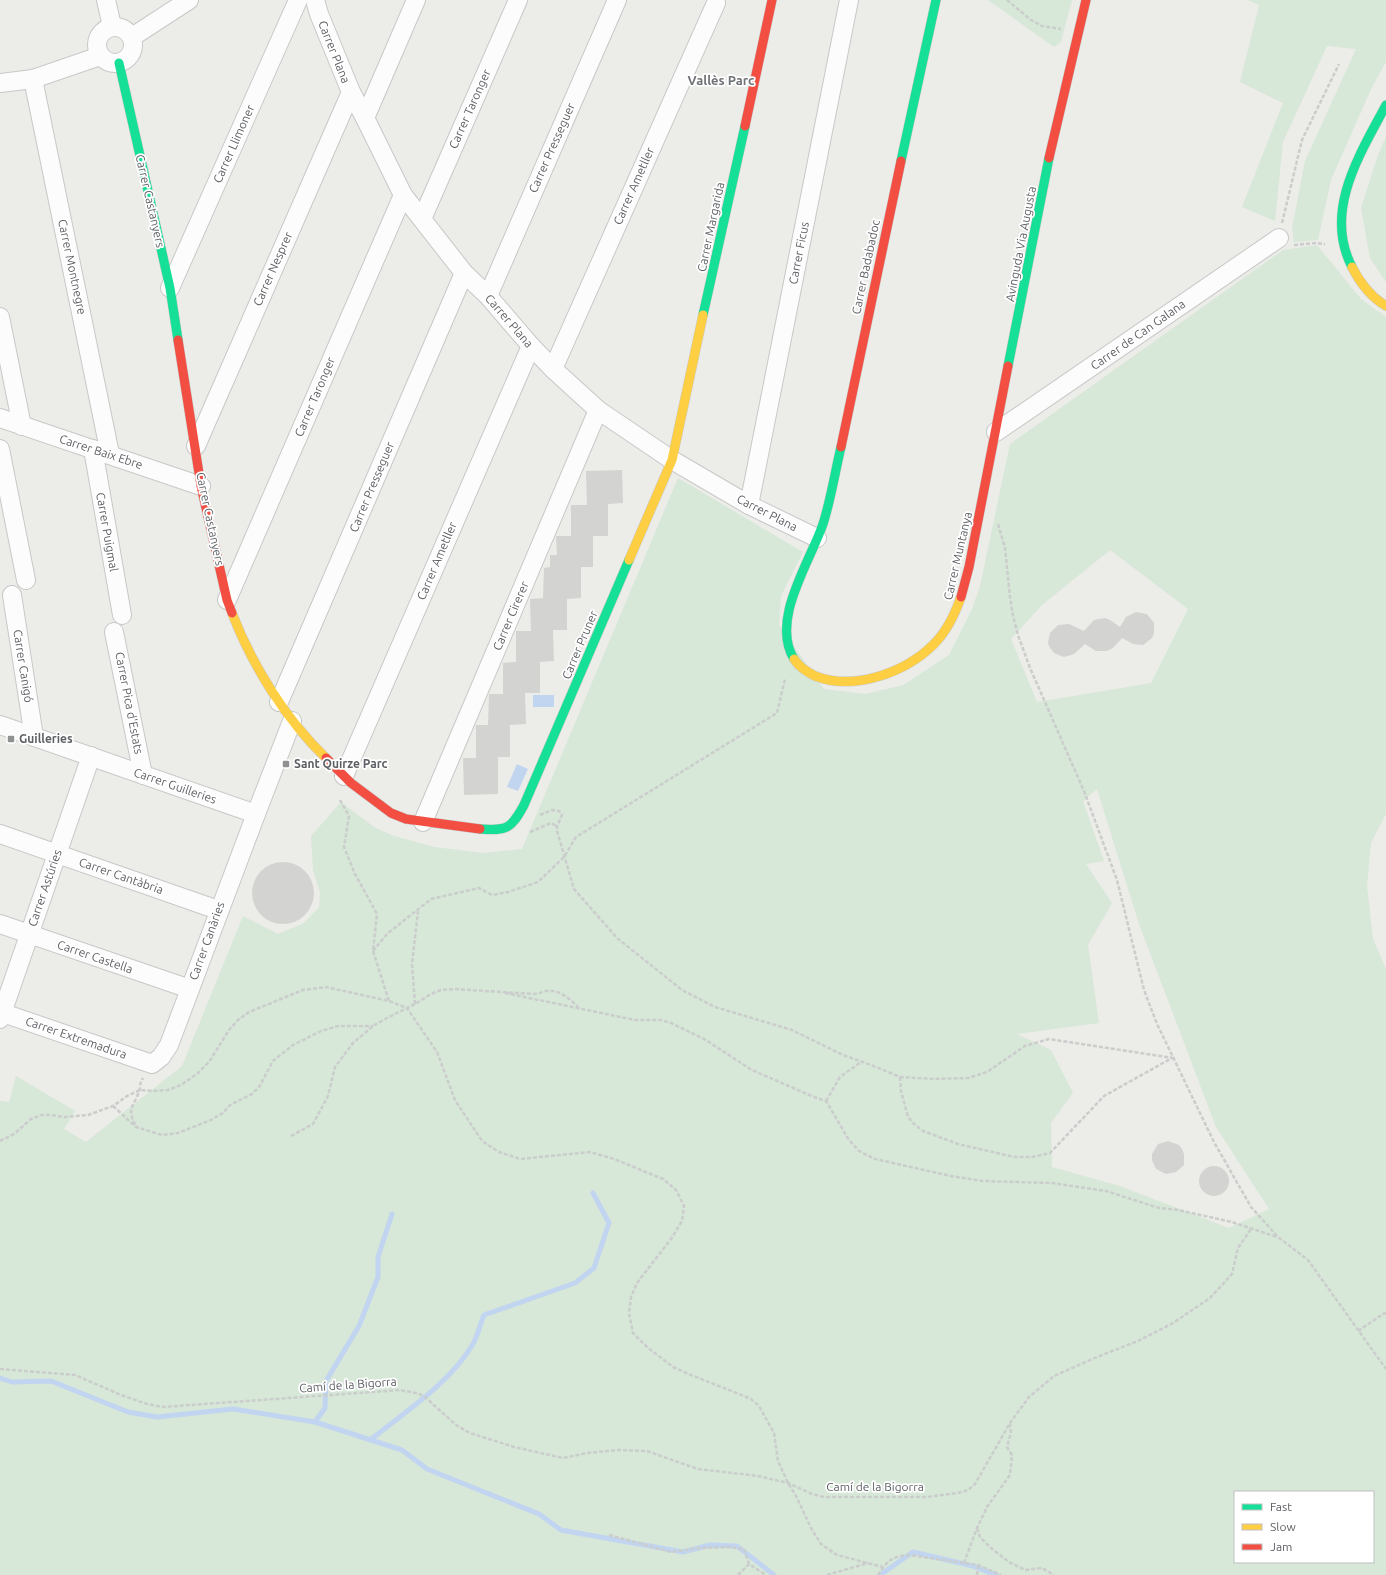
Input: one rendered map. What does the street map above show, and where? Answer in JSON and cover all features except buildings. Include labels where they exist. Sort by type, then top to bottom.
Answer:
[{"type":"street","points":[[106,0],[112,26]]},
{"type":"street","points":[[132,37],[189,0]]},
{"type":"street","name":"Carrer Llimoner","points":[[170,288],[298,0]]},
{"type":"street","name":"Carrer Plana","points":[[315,0],[319,14],[351,92],[403,195],[464,273],[488,296],[531,346],[553,369],[598,410],[672,460],[749,505],[817,538]]},
{"type":"street","points":[[365,118],[416,0]]},
{"type":"street","name":"Carrer Taronger","points":[[422,219],[518,0]]},
{"type":"street","name":"Carrer Presseguer","points":[[488,296],[617,0]]},
{"type":"street","name":"Carrer Margarida","points":[[672,460],[772,0]]},
{"type":"street","name":"Carrer Ficus","points":[[749,505],[849,0]]},
{"type":"street","name":"Carrer Badabadoc","points":[[817,538],[825,515],[936,0]]},
{"type":"street","name":"Avinguda Via Augusta","points":[[984,493],[1055,130],[1086,0]]},
{"type":"street","name":"Carrer Ametller","points":[[553,369],[716,3]]},
{"type":"street","points":[[112,26],[123,28],[132,37],[132,50],[125,60],[119,63],[108,62],[100,56],[96,44],[101,32],[112,26]]},
{"type":"street","points":[[0,83],[33,79],[100,56]]},
{"type":"street","name":"Carrer Castanyers","points":[[119,63],[170,288],[196,446],[201,486],[227,600],[242,639],[279,702],[292,721],[317,750],[347,780],[391,813],[406,820],[468,828],[498,830]]},
{"type":"street","name":"Carrer Montnegre","points":[[33,79],[110,454]]},
{"type":"street","name":"Carrer Nesprer","points":[[196,446],[351,92]]},
{"type":"street","points":[[1386,105],[1356,163],[1344,193],[1341,208],[1341,232],[1348,260],[1361,283],[1370,294],[1386,306]]},
{"type":"street","name":"Carrer Taronger","points":[[227,600],[403,195]]},
{"type":"street","name":"Carrer de Can Galana","points":[[996,432],[1279,238]]},
{"type":"street","name":"Carrer Presseguer","points":[[279,702],[464,273]]},
{"type":"street","points":[[0,316],[22,426]]},
{"type":"street","name":"Carrer Ametller","points":[[347,780],[531,346]]},
{"type":"street","name":"Carrer Cirerer","points":[[424,822],[598,410]]},
{"type":"street","name":"Carrer Baix Ebre","points":[[0,418],[93,448],[201,486]]},
{"type":"street","name":"Carrer Puigmal","points":[[93,448],[122,615]]},
{"type":"street","points":[[0,449],[26,580]]},
{"type":"street","name":"Carrer Pruner","points":[[498,830],[506,828],[516,820],[524,805],[672,460]]},
{"type":"street","name":"Carrer Muntanya","points":[[817,538],[788,613],[786,635],[791,655],[801,668],[816,677],[836,681],[858,680],[881,675],[904,665],[925,652],[939,638],[958,608],[964,591],[984,493]]},
{"type":"street","name":"Carrer Canigó","points":[[12,595],[34,737]]},
{"type":"street","name":"Carrer Pica d'Estats","points":[[114,632],[143,775]]},
{"type":"street","points":[[256,814],[292,721]]},
{"type":"street","name":"Carrer Guilleries","points":[[0,725],[256,814]]},
{"type":"street","name":"Carrer Astúries","points":[[1,1014],[91,756]]},
{"type":"street","name":"Carrer Canàries","points":[[152,1064],[161,1057],[169,1045],[218,910],[256,814]]},
{"type":"street","name":"Carrer Cantàbria","points":[[0,834],[218,910]]},
{"type":"street","name":"Carrer Castella","points":[[0,924],[190,988]]},
{"type":"street","name":"Carrer Extremadura","points":[[1,1014],[152,1064]]},
{"type":"path","points":[[1007,0],[1042,26],[1079,32]]},
{"type":"path","points":[[1339,64],[1302,140],[1279,238],[1291,246],[1316,242],[1344,247]]},
{"type":"path","points":[[997,521],[1005,548],[1010,597],[1018,634],[1030,668],[1084,791],[1117,880],[1144,990],[1157,1024],[1214,1142],[1251,1207],[1278,1237],[1308,1260],[1358,1332],[1386,1369]]},
{"type":"path","points":[[373,951],[387,934],[431,899],[479,888],[492,895],[508,892],[538,882],[564,857],[576,838],[777,712],[791,655]]},
{"type":"path","points":[[347,780],[338,795],[349,816],[344,847],[355,874],[378,914],[373,951],[389,1001]]},
{"type":"path","points":[[538,816],[552,810],[559,811],[562,815],[557,826],[564,857],[574,889],[617,938],[682,990],[715,1007],[792,1030],[843,1055],[900,1077],[935,1079],[968,1078],[987,1072],[1025,1046],[1048,1039],[1173,1058]]},
{"type":"path","points":[[415,1004],[412,964],[418,910]]},
{"type":"path","points":[[0,1141],[14,1134],[31,1119],[41,1115],[64,1117],[88,1115],[113,1106],[127,1096],[140,1090],[168,1090],[181,1085],[209,1062],[229,1030],[238,1020],[249,1012],[303,990],[326,987],[389,1001],[407,1008],[437,1052],[455,1100],[482,1141],[499,1152],[520,1159],[590,1152],[614,1159],[663,1179],[676,1190],[684,1206],[682,1221],[671,1239],[637,1283],[631,1297],[629,1313],[633,1333],[647,1347],[673,1367],[691,1376],[740,1394],[751,1399],[759,1406],[774,1433],[778,1461],[812,1530],[821,1544],[837,1555],[883,1567]]},
{"type":"path","points":[[290,1136],[312,1124],[328,1096],[335,1067],[353,1043],[373,1026],[431,994],[441,990],[455,989],[541,994],[546,991],[561,993],[579,1008]]},
{"type":"path","points":[[505,993],[634,1020],[661,1020],[671,1023],[704,1039],[752,1070],[826,1101],[849,1140],[859,1151],[875,1159],[951,1176],[982,1181],[1052,1183],[1106,1191],[1159,1208],[1178,1210],[1232,1222],[1278,1237]]},
{"type":"path","points":[[113,1106],[136,1127],[162,1135],[178,1133],[198,1127],[223,1113],[230,1105],[252,1094],[259,1087],[272,1060],[293,1045],[338,1026],[373,1026]]},
{"type":"path","points":[[900,1077],[901,1091],[908,1117],[923,1131],[965,1146],[1014,1157],[1032,1157],[1050,1153],[1104,1096],[1173,1058]]},
{"type":"path","points":[[826,1101],[840,1076],[861,1062]]},
{"type":"path","points":[[136,1127],[130,1115],[140,1090]]},
{"type":"path","name":"Camí de la Bigorra","points":[[0,1369],[76,1375],[121,1396],[146,1404],[163,1407],[400,1390],[424,1396],[456,1425],[470,1434],[563,1458],[587,1453],[618,1450],[647,1451],[698,1469],[758,1476],[788,1483],[812,1494],[824,1497],[928,1497],[958,1493],[968,1490],[974,1484],[1010,1423],[1029,1397],[1054,1376],[1173,1324],[1210,1298],[1232,1274],[1238,1248],[1251,1229]]},
{"type":"path","points":[[1358,1332],[1382,1314],[1386,1313]]},
{"type":"path","points":[[964,1563],[977,1528],[987,1508],[1010,1475],[1012,1455],[1006,1447],[1011,1432],[1010,1423]]},
{"type":"path","points":[[977,1528],[980,1537],[1009,1562],[1025,1570],[1042,1568],[1054,1575]]},
{"type":"path","points":[[609,1535],[671,1552],[700,1548],[730,1547],[744,1549],[749,1564],[766,1575]]},
{"type":"path","points":[[878,1575],[889,1560],[897,1556],[909,1555],[978,1565],[1001,1575]]},
{"type":"path","points":[[827,1575],[868,1563]]},
{"type":"path","points":[[738,1575],[749,1564]]},
{"type":"path","points":[[977,1575],[978,1565]]},
{"type":"green space","points":[[988,0],[1072,0],[1061,42],[1054,47]]},
{"type":"green space","points":[[1248,0],[1386,0],[1386,62],[1372,87],[1331,180],[1318,240],[1294,242],[1292,228],[1305,161],[1356,49],[1327,46],[1283,142],[1275,221],[1242,207],[1283,103],[1240,82],[1259,5]]},
{"type":"green space","points":[[1386,137],[1386,282],[1370,258],[1361,208],[1378,155]]},
{"type":"green space","points":[[1317,245],[1361,299],[1386,317],[1386,814],[1371,843],[1367,886],[1373,939],[1386,969],[1386,1575],[0,1575],[0,1101],[9,1102],[16,1076],[75,1111],[64,1129],[86,1142],[182,1066],[243,916],[278,934],[304,923],[319,907],[320,893],[313,870],[311,836],[341,802],[374,827],[391,835],[434,847],[484,853],[522,849],[678,478],[803,552],[781,596],[779,625],[824,689],[866,694],[903,685],[949,655],[972,609],[980,586],[1010,444],[1283,250]],"holes":[[[1110,550],[1188,609],[1151,683],[1037,702],[1011,639],[1042,605]],[[1097,789],[1139,924],[1216,1127],[1269,1209],[1229,1228],[1120,1186],[1052,1167],[1051,1123],[1073,1093],[1051,1050],[1017,1034],[1099,1023],[1088,945],[1112,903],[1086,864],[1104,861],[1083,801]]]},
{"type":"water","points":[[533,695],[554,695],[554,707],[533,707]]},
{"type":"water","points":[[517,764],[528,769],[518,791],[507,787]]},
{"type":"waterway","points":[[370,1440],[412,1408],[452,1372],[473,1344],[484,1315],[575,1283],[594,1268],[609,1223],[593,1193]]},
{"type":"waterway","points":[[315,1422],[325,1408],[326,1381],[359,1326],[378,1277],[378,1257],[392,1214]]},
{"type":"waterway","points":[[0,1378],[12,1382],[51,1381],[128,1412],[157,1417],[233,1409],[315,1422],[402,1450],[427,1469],[539,1514],[561,1530],[683,1552],[710,1545],[737,1546],[774,1575]]},
{"type":"waterway","points":[[880,1575],[913,1552],[973,1566],[996,1575]]},
{"type":"traffic: fast","points":[[901,161],[936,0]]},
{"type":"traffic: fast","points":[[119,63],[170,288],[178,340]]},
{"type":"traffic: fast","points":[[1352,267],[1344,246],[1341,225],[1343,204],[1348,183],[1356,163],[1386,105]]},
{"type":"traffic: fast","points":[[703,315],[745,126]]},
{"type":"traffic: fast","points":[[1008,366],[1049,158]]},
{"type":"traffic: fast","points":[[794,659],[788,644],[787,627],[789,609],[826,515],[841,447]]},
{"type":"traffic: fast","points":[[480,829],[502,829],[507,827],[515,819],[524,805],[629,560]]},
{"type":"traffic: slow","points":[[1352,267],[1366,289],[1386,306]]},
{"type":"traffic: slow","points":[[629,560],[672,460],[703,315]]},
{"type":"traffic: slow","points":[[794,659],[809,673],[830,680],[862,680],[894,671],[922,654],[939,639],[950,622],[961,597]]},
{"type":"traffic: slow","points":[[232,613],[240,633],[260,672],[272,691],[297,727],[326,758]]},
{"type":"traffic: jam","points":[[745,126],[772,0]]},
{"type":"traffic: jam","points":[[1049,158],[1086,0]]},
{"type":"traffic: jam","points":[[841,447],[901,161]]},
{"type":"traffic: jam","points":[[178,340],[201,486],[227,600],[232,613]]},
{"type":"traffic: jam","points":[[961,597],[969,567],[1008,366]]},
{"type":"traffic: jam","points":[[326,758],[351,783],[391,813],[406,819],[480,829]]},
{"type":"place","name":"Guilleries","points":[[11,739]]},
{"type":"place","name":"Sant Quirze Parc","points":[[286,764]]},
{"type":"district","name":"Vallès Parc","points":[[721,80]]}]
